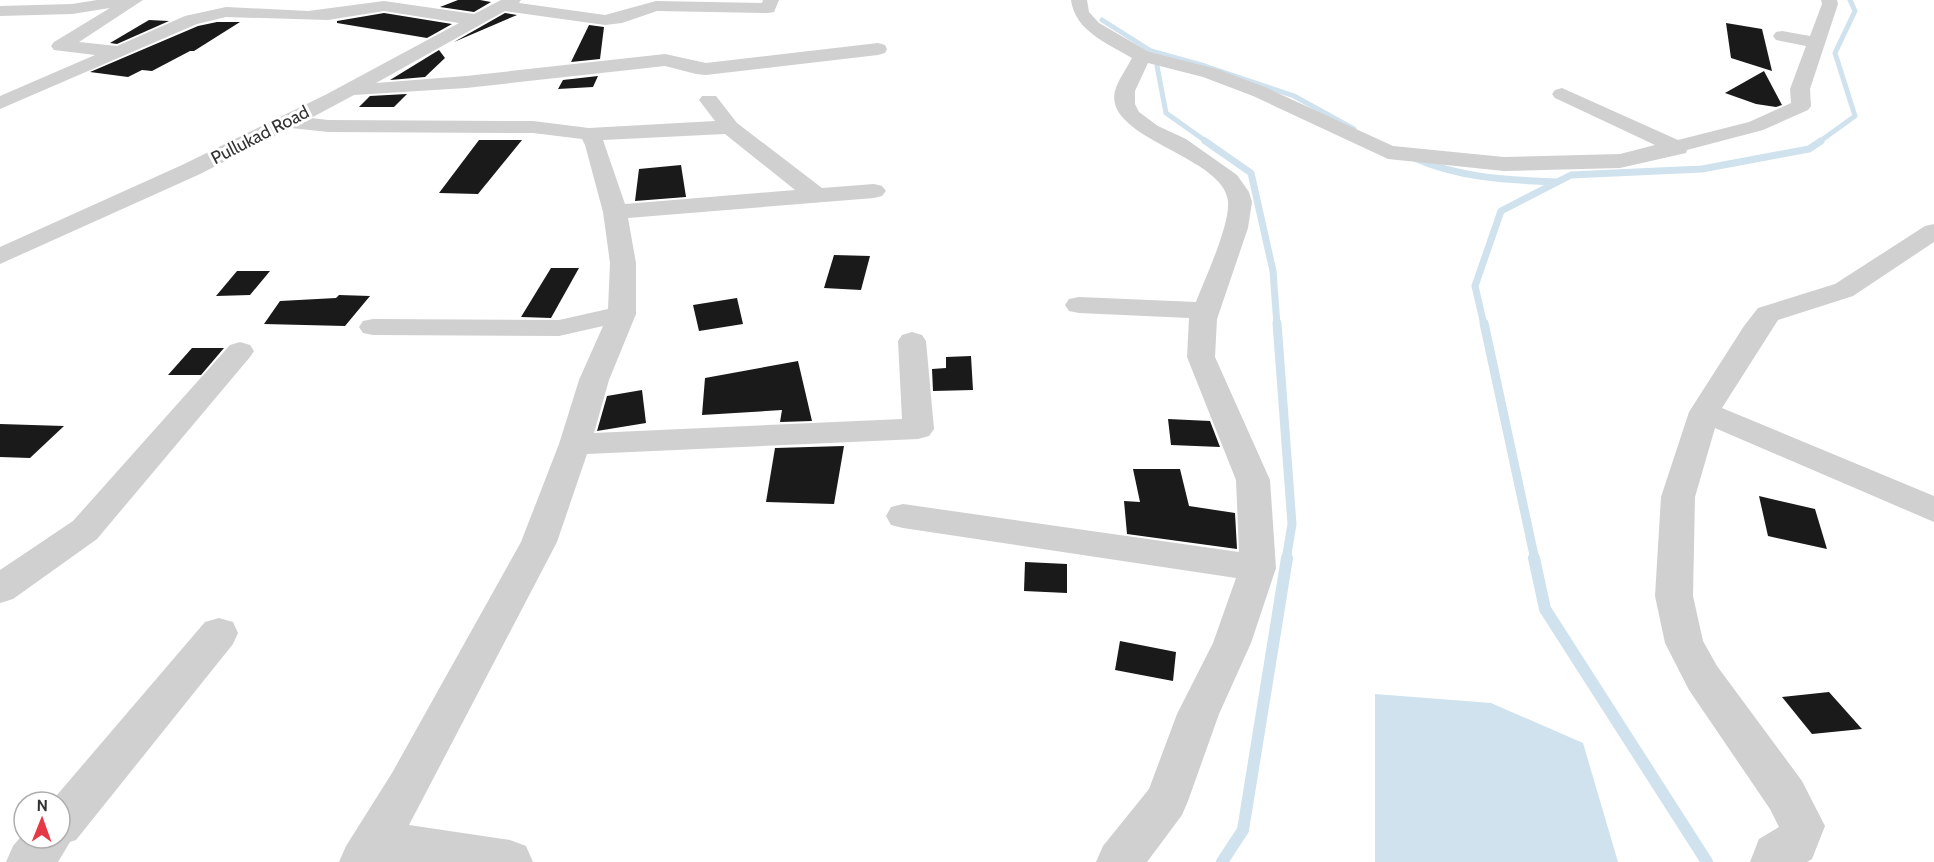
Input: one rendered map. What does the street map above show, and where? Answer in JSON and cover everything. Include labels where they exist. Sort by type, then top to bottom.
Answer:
[{"type":"street","points":[[0,11],[72,9],[126,0]]},
{"type":"street","points":[[118,51],[60,46],[135,0]]},
{"type":"street","points":[[508,3],[605,20],[616,19],[656,6],[768,8],[771,0]]},
{"type":"street","points":[[1079,0],[1081,13],[1093,27],[1142,56],[1210,73],[1260,92],[1388,152],[1504,164],[1620,161],[1678,148],[1756,126],[1801,106],[1800,89],[1830,4],[1829,0]]},
{"type":"street","name":"Pullukad Road","points":[[0,256],[190,170],[347,91],[508,3]]},
{"type":"street","points":[[0,103],[191,20],[226,12],[308,16],[384,6],[476,20]]},
{"type":"street","points":[[1782,36],[1817,43]]},
{"type":"street","points":[[347,91],[466,82],[664,60],[681,61],[692,68],[714,68],[878,49]]},
{"type":"street","points":[[1119,862],[1166,801],[1198,714],[1232,643],[1258,568],[1253,480],[1201,357],[1203,320],[1236,228],[1240,202],[1229,180],[1213,167],[1130,115],[1125,104],[1125,91],[1142,56]]},
{"type":"street","points":[[1562,94],[1678,148]]},
{"type":"street","points":[[709,100],[730,127],[817,196]]},
{"type":"street","points":[[288,121],[328,126],[533,127],[589,134],[730,127]]},
{"type":"street","points":[[510,862],[368,852],[407,787],[539,542],[575,444],[594,380],[622,314],[623,263],[615,212],[596,145],[589,134]]},
{"type":"street","points":[[615,212],[874,191]]},
{"type":"street","points":[[1773,862],[1775,855],[1796,844],[1802,826],[1786,795],[1703,678],[1684,643],[1674,596],[1678,497],[1704,412],[1758,326],[1768,314],[1844,290],[1934,231]]},
{"type":"street","points":[[1079,305],[1206,311]]},
{"type":"street","points":[[373,327],[559,328],[622,314]]},
{"type":"street","points":[[575,444],[918,429],[912,341]]},
{"type":"street","points":[[0,589],[85,530],[240,351]]},
{"type":"street","points":[[1704,412],[1934,510]]},
{"type":"street","points":[[903,516],[1258,568]]},
{"type":"street","points":[[72,811],[219,633]]},
{"type":"street","points":[[29,862],[39,850]]},
{"type":"water","points":[[1375,694],[1491,703],[1583,743],[1618,862],[1375,862]]},
{"type":"building","points":[[458,0],[491,2],[474,12],[440,7]]},
{"type":"building","points":[[384,13],[452,24],[427,38],[337,23],[337,21]]},
{"type":"building","points":[[505,13],[517,15],[454,42]]},
{"type":"building","points":[[149,20],[169,21],[117,44],[110,43]]},
{"type":"building","points":[[217,22],[240,22],[194,51],[152,71],[142,70],[128,77],[90,72],[198,26]]},
{"type":"building","points":[[1726,23],[1762,29],[1772,71],[1731,58]]},
{"type":"building","points":[[589,25],[604,27],[600,59],[571,62]]},
{"type":"building","points":[[439,50],[445,58],[425,77],[390,80]]},
{"type":"building","points":[[1764,71],[1782,105],[1776,107],[1756,104],[1725,93]]},
{"type":"building","points":[[598,76],[593,87],[558,89],[563,80]]},
{"type":"building","points":[[407,94],[394,107],[359,107],[370,96]]},
{"type":"building","points":[[479,140],[522,140],[478,194],[439,193]]},
{"type":"building","points":[[681,165],[686,197],[635,201],[639,169]]},
{"type":"building","points":[[834,255],[870,256],[861,290],[824,288]]},
{"type":"building","points":[[551,268],[579,268],[551,318],[521,317]]},
{"type":"building","points":[[237,271],[270,271],[250,295],[216,296]]},
{"type":"building","points":[[339,295],[370,296],[345,326],[264,324],[280,301],[336,298]]},
{"type":"building","points":[[737,298],[743,324],[699,331],[693,305]]},
{"type":"building","points":[[192,348],[224,348],[201,375],[168,375]]},
{"type":"building","points":[[971,356],[973,390],[933,391],[932,369],[946,368],[946,357]]},
{"type":"building","points":[[798,361],[812,421],[780,422],[782,410],[702,415],[705,378]]},
{"type":"building","points":[[642,390],[646,423],[597,431],[607,396]]},
{"type":"building","points":[[1168,419],[1210,421],[1220,447],[1171,445]]},
{"type":"building","points":[[0,424],[64,426],[30,458],[0,457]]},
{"type":"building","points":[[844,446],[834,504],[766,502],[775,448]]},
{"type":"building","points":[[1133,469],[1180,469],[1189,506],[1235,513],[1237,549],[1127,534],[1124,501],[1140,502]]},
{"type":"building","points":[[1759,496],[1815,509],[1827,549],[1768,536]]},
{"type":"building","points":[[1025,562],[1067,564],[1067,593],[1024,591]]},
{"type":"building","points":[[1120,641],[1176,652],[1173,681],[1115,670]]},
{"type":"building","points":[[1829,692],[1862,729],[1812,734],[1782,697]]},
{"type":"waterway","points":[[1819,142],[1855,116],[1835,53],[1855,11],[1850,0]]},
{"type":"waterway","points":[[1102,20],[1151,51],[1205,66],[1294,96],[1354,129]]},
{"type":"waterway","points":[[1157,66],[1166,113],[1207,142]]},
{"type":"waterway","points":[[1205,141],[1251,173],[1273,271],[1277,325]]},
{"type":"waterway","points":[[1484,325],[1475,286],[1501,211],[1571,175],[1702,169],[1809,149],[1821,141]]},
{"type":"waterway","points":[[1412,157],[1447,169],[1482,177],[1556,182]]},
{"type":"waterway","points":[[1277,323],[1292,524],[1286,560]]},
{"type":"waterway","points":[[1484,323],[1535,560]]},
{"type":"waterway","points":[[1222,862],[1243,830],[1287,558]]},
{"type":"waterway","points":[[1534,558],[1545,609],[1707,862]]}]
